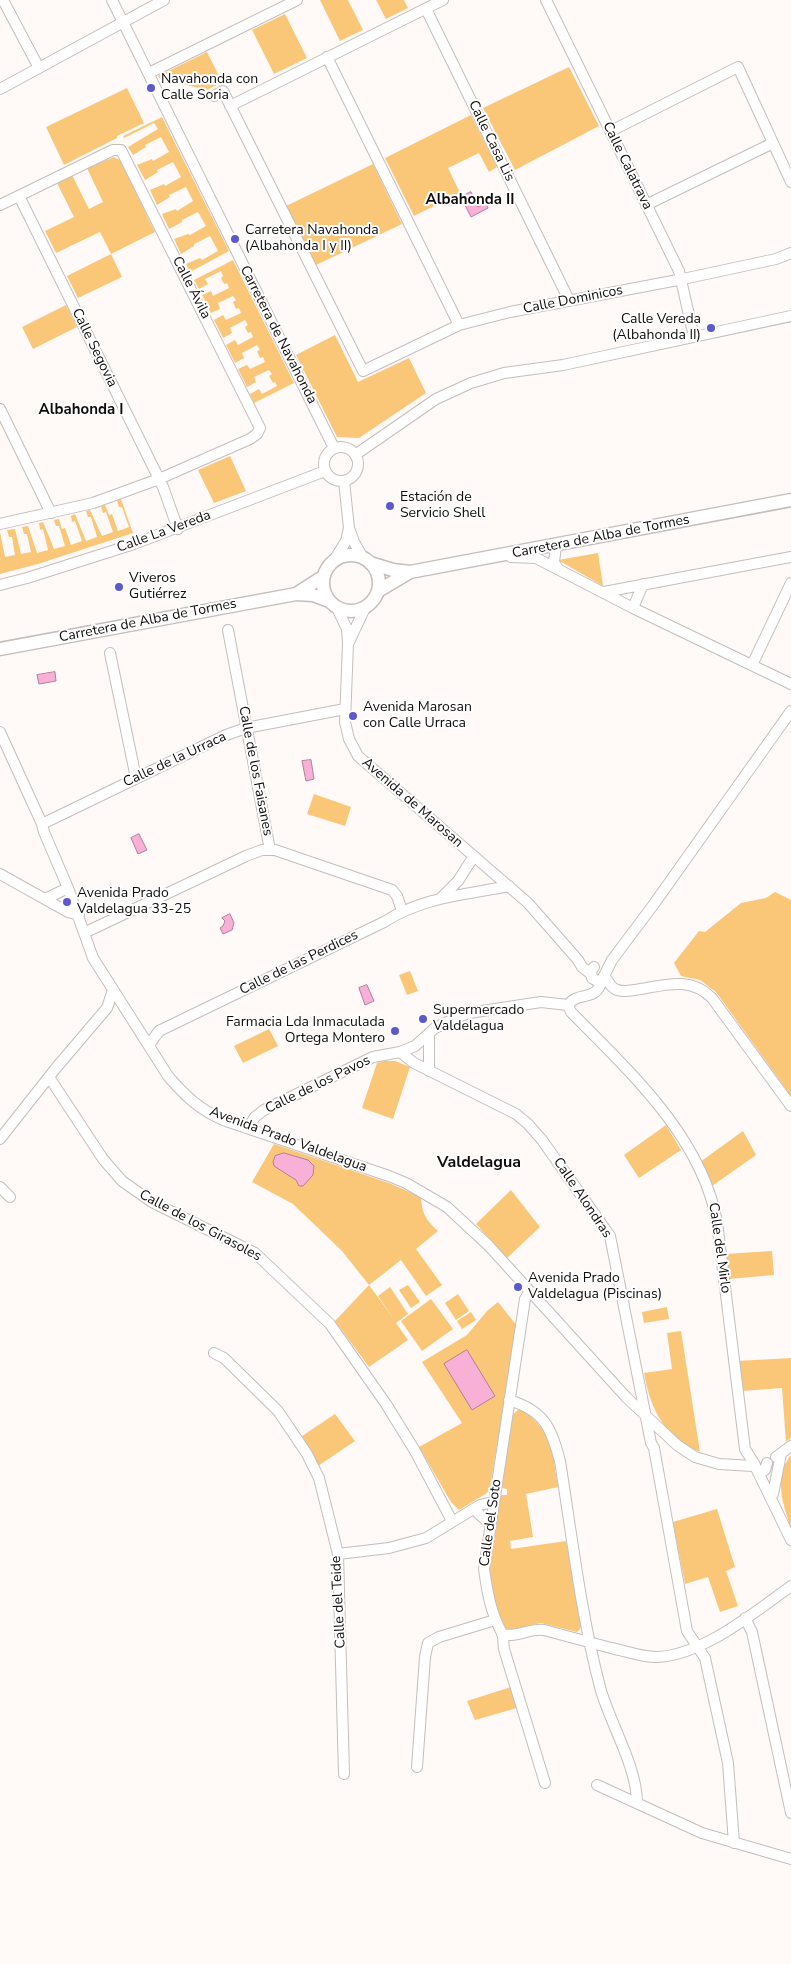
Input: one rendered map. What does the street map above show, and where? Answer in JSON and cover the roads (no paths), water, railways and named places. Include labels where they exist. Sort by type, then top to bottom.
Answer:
[{"type":"main road","name":"Carretera de Alba de Tormes","points":[[367,560],[393,570],[410,572],[556,546],[791,500]]},
{"type":"main road","points":[[354,555],[367,560],[376,571],[379,581],[378,591],[372,602],[365,608],[355,611],[346,611],[333,604],[325,593],[324,576],[327,568],[344,556],[354,555]]},
{"type":"main road","name":"Carretera de Alba de Tormes","points":[[378,591],[410,572]]},
{"type":"main road","name":"Carretera de Alba de Tormes","points":[[296,594],[324,576]]},
{"type":"main road","name":"Carretera de Alba de Tormes","points":[[0,649],[296,594],[312,595],[333,604]]},
{"type":"street","points":[[3,0],[39,68]]},
{"type":"street","name":"Carretera de Navahonda","points":[[112,0],[125,22],[334,448]]},
{"type":"street","points":[[0,89],[164,0]]},
{"type":"street","points":[[149,73],[296,0]]},
{"type":"street","points":[[214,96],[223,91],[230,106],[443,0]]},
{"type":"street","name":"Calle Calatrava","points":[[546,0],[683,279],[694,337]]},
{"type":"street","name":"Calle Casa Lis","points":[[426,9],[569,300]]},
{"type":"street","points":[[328,57],[459,325]]},
{"type":"street","points":[[611,131],[738,67],[791,182]]},
{"type":"street","name":"Calle Dominicos","points":[[230,106],[363,371],[459,325],[510,312],[776,259],[791,253]]},
{"type":"street","points":[[646,205],[773,143]]},
{"type":"street","name":"Calle Ávila","points":[[19,196],[114,150],[121,150],[245,394],[260,428],[257,434],[250,440],[159,480]]},
{"type":"street","points":[[0,205],[19,196]]},
{"type":"street","name":"Calle Segovia","points":[[19,196],[159,480],[178,529]]},
{"type":"street","points":[[355,454],[436,399],[471,383],[504,373],[564,365],[791,316]]},
{"type":"street","points":[[0,409],[51,513]]},
{"type":"street","points":[[342,447],[355,454],[358,462],[356,473],[351,478],[344,481],[333,480],[325,471],[325,458],[334,448],[342,447]]},
{"type":"street","name":"Calle La Vereda","points":[[0,585],[36,576],[178,529],[325,471]]},
{"type":"street","points":[[0,524],[93,502],[159,480]]},
{"type":"street","points":[[344,481],[349,528],[354,542],[367,560]]},
{"type":"street","points":[[333,562],[346,541],[349,528]]},
{"type":"street","points":[[556,546],[554,562],[558,569]]},
{"type":"street","points":[[496,556],[536,558],[633,608],[791,684]]},
{"type":"street","points":[[604,592],[791,557]]},
{"type":"street","points":[[633,608],[643,584]]},
{"type":"street","points":[[752,665],[791,584]]},
{"type":"street","name":"Avenida de Marosan","points":[[333,604],[347,629],[348,643],[344,709],[349,739],[358,756],[528,903],[582,967],[599,973],[611,986],[621,991],[677,984],[688,984],[705,991],[791,1106]]},
{"type":"street","name":"Avenida de Marosan","points":[[348,643],[365,608]]},
{"type":"street","name":"Calle de los Faisanes","points":[[228,630],[270,850],[293,855],[392,890],[397,896],[402,911]]},
{"type":"street","points":[[110,653],[136,778]]},
{"type":"street","name":"Calle de la Urraca","points":[[42,824],[226,735],[246,728],[344,709]]},
{"type":"street","points":[[568,1005],[574,999],[596,993],[600,988],[599,973],[612,960],[654,904],[791,711]]},
{"type":"street","name":"Avenida Prado Valdelagua","points":[[0,732],[42,824],[79,915],[93,958],[168,1076],[192,1102],[216,1117],[389,1176],[434,1198],[466,1224],[626,1397],[668,1438],[695,1457],[719,1464],[760,1466]]},
{"type":"street","points":[[84,933],[246,856],[270,850]]},
{"type":"street","name":"Calle de las Perdices","points":[[441,898],[456,883],[474,856]]},
{"type":"street","points":[[0,874],[68,912],[79,915]]},
{"type":"street","points":[[456,883],[457,889],[462,895]]},
{"type":"street","name":"Calle de las Perdices","points":[[149,1045],[159,1031],[384,922],[402,911],[441,898],[451,898],[508,886]]},
{"type":"street","points":[[46,900],[68,888]]},
{"type":"street","points":[[0,1139],[107,1008],[113,990]]},
{"type":"street","name":"Calle de los Pavos","points":[[248,1128],[256,1117],[276,1104],[374,1057],[400,1052],[415,1046],[444,1023],[470,1013],[542,1002],[568,1005]]},
{"type":"street","name":"Calle del Mirlo","points":[[568,1005],[571,1012],[648,1091],[664,1111],[686,1146],[710,1191],[717,1222],[745,1450],[760,1466],[791,1540]]},
{"type":"street","points":[[107,1008],[125,1010]]},
{"type":"street","points":[[136,1026],[148,1031],[159,1031]]},
{"type":"street","points":[[429,1033],[429,1071]]},
{"type":"street","name":"Calle Alondras","points":[[400,1052],[414,1063],[516,1114],[528,1124],[542,1140],[609,1232],[615,1254],[646,1418],[654,1448],[687,1630],[705,1658],[728,1763],[734,1843]]},
{"type":"street","name":"Calle de los Girasoles","points":[[49,1077],[99,1153],[122,1181],[152,1202],[255,1253],[330,1324],[386,1404],[415,1451],[452,1521]]},
{"type":"street","points":[[0,1187],[10,1197]]},
{"type":"street","name":"Calle del Soto","points":[[530,1291],[525,1299],[484,1569],[495,1620],[502,1634],[504,1649],[546,1783]]},
{"type":"street","points":[[523,1314],[538,1300]]},
{"type":"street","name":"Calle del Teide","points":[[214,1353],[224,1358],[278,1411],[307,1454],[318,1478],[338,1554],[344,1774]]},
{"type":"street","points":[[626,1397],[633,1396],[641,1391]]},
{"type":"street","points":[[509,1400],[524,1404],[536,1412],[546,1422],[553,1436],[560,1462],[589,1642],[609,1715],[634,1777],[637,1803]]},
{"type":"street","points":[[654,1448],[659,1442],[668,1438]]},
{"type":"street","points":[[760,1466],[791,1446]]},
{"type":"street","points":[[734,1465],[745,1450]]},
{"type":"street","points":[[773,1499],[781,1454]]},
{"type":"street","points":[[338,1554],[389,1548],[426,1538],[452,1521],[472,1513],[480,1506],[493,1505]]},
{"type":"street","points":[[472,1513],[490,1524]]},
{"type":"street","points":[[502,1634],[508,1636],[535,1629],[640,1655],[656,1657],[673,1655],[698,1646],[745,1618],[791,1586]]},
{"type":"street","points":[[745,1618],[752,1632],[791,1813]]},
{"type":"street","points":[[417,1767],[425,1657],[428,1643],[439,1637],[495,1620]]},
{"type":"street","points":[[597,1785],[702,1833],[791,1859]]},
{"type":"place","name":"Navahonda con Calle Soria","points":[[151,88]]},
{"type":"place","name":"Carretera Navahonda (Albahonda I y II)","points":[[235,239]]},
{"type":"place","name":"Calle Vereda (Albahonda II)","points":[[711,328]]},
{"type":"place","name":"Estación de Servicio Shell","points":[[390,506]]},
{"type":"place","name":"Viveros Gutiérrez","points":[[119,587]]},
{"type":"place","name":"Avenida Marosan con Calle Urraca","points":[[353,716]]},
{"type":"place","name":"Avenida Prado Valdelagua 33-25","points":[[67,902]]},
{"type":"place","name":"Supermercado Valdelagua","points":[[423,1019]]},
{"type":"place","name":"Farmacia Lda Inmaculada Ortega Montero","points":[[395,1031]]},
{"type":"place","name":"Avenida Prado Valdelagua (Piscinas)","points":[[518,1287]]},
{"type":"district","name":"Albahonda II","points":[[470,200]]},
{"type":"district","name":"Albahonda I","points":[[81,410]]},
{"type":"district","name":"Valdelagua","points":[[479,1163]]}]
